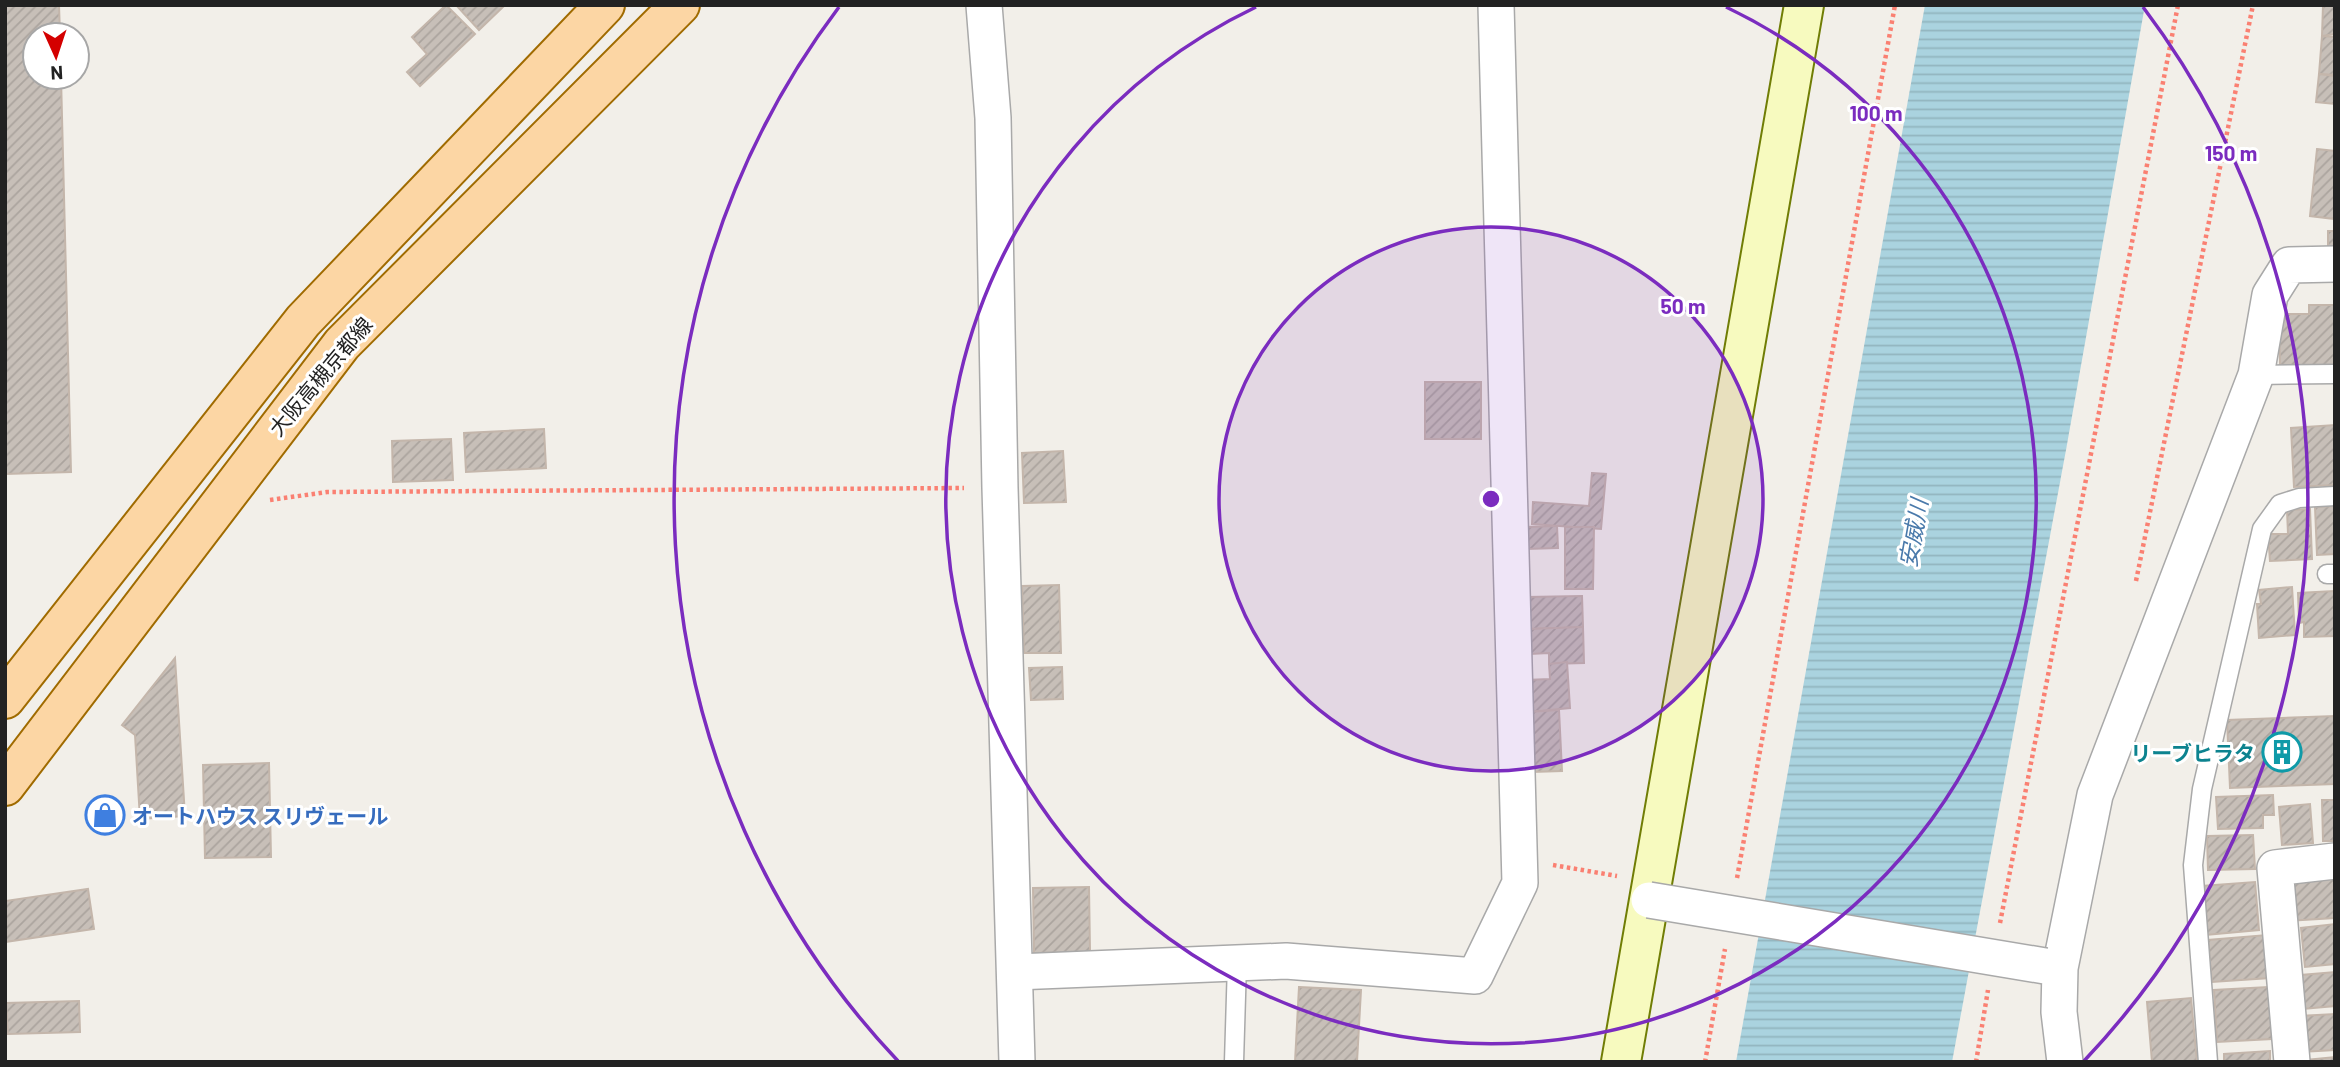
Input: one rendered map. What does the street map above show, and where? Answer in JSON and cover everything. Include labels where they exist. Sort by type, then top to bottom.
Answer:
[{"type":"main road","points":[[5,699],[303,321],[605,5]]},
{"type":"main road","name":"大阪高槻京都線","points":[[5,786],[342,344],[680,5]]},
{"type":"street","points":[[984,5],[993,118],[1000,488],[1017,1062]]},
{"type":"street","points":[[1015,972],[1286,961],[1475,976],[1520,883],[1496,5]]},
{"type":"street","points":[[1621,1062],[1804,5]]},
{"type":"street","points":[[2065,1062],[2052,967],[2095,795],[2256,374],[2270,295],[2289,265],[2335,264]]},
{"type":"street","points":[[2292,1062],[2275,868],[2335,861]]},
{"type":"street","points":[[1651,891],[2052,967]]},
{"type":"lane","points":[[2256,374],[2335,374]]},
{"type":"lane","points":[[2208,1062],[2193,865],[2202,789],[2262,529],[2280,504],[2300,498],[2335,496]]},
{"type":"lane","points":[[1234,1062],[1237,963]]},
{"type":"path","points":[[1736,886],[1895,5]]},
{"type":"path","points":[[2000,923],[2178,5]]},
{"type":"path","points":[[2133,593],[2253,5]]},
{"type":"path","points":[[216,508],[327,492],[1000,488]]},
{"type":"path","points":[[1520,860],[1651,891]]},
{"type":"path","points":[[1705,1062],[1726,940]]},
{"type":"path","points":[[1976,1062],[1990,978]]},
{"type":"water","name":"安威川","points":[[1925,5],[2145,5],[2066,450],[1952,1062],[1736,1062]]},
{"type":"building","points":[[5,5],[59,5],[60,21],[21,21],[21,91],[61,91],[71,472],[5,474]]},
{"type":"building","points":[[446,5],[475,34],[420,86],[407,72],[427,54],[412,37]]},
{"type":"building","points":[[456,5],[505,5],[479,30]]},
{"type":"building","points":[[2323,5],[2335,5],[2335,34],[2322,36]]},
{"type":"building","points":[[2322,36],[2335,37],[2335,75],[2319,74]]},
{"type":"building","points":[[2319,74],[2335,76],[2335,104],[2316,102]]},
{"type":"building","points":[[2317,149],[2335,151],[2335,219],[2310,216]]},
{"type":"building","points":[[2328,231],[2335,231],[2335,258],[2328,258]]},
{"type":"building","points":[[2309,305],[2335,305],[2335,365],[2280,365],[2279,314],[2309,314]]},
{"type":"building","points":[[1425,382],[1481,382],[1481,439],[1425,439]]},
{"type":"building","points":[[2335,425],[2335,485],[2294,487],[2291,428]]},
{"type":"building","points":[[544,429],[546,468],[466,472],[464,433]]},
{"type":"building","points":[[451,439],[453,480],[393,482],[392,441]]},
{"type":"building","points":[[1063,451],[1066,502],[1024,503],[1022,453]]},
{"type":"building","points":[[1592,473],[1606,474],[1601,529],[1532,524],[1533,502],[1589,506]]},
{"type":"building","points":[[2335,506],[2335,554],[2317,555],[2315,507]]},
{"type":"building","points":[[2310,509],[2312,559],[2270,561],[2268,534],[2288,534],[2287,510]]},
{"type":"building","points":[[1557,526],[1558,548],[1526,549],[1525,527]]},
{"type":"building","points":[[1565,527],[1594,527],[1593,589],[1565,589]]},
{"type":"building","points":[[1059,585],[1061,653],[1024,653],[1022,586]]},
{"type":"building","points":[[2292,587],[2295,635],[2259,638],[2259,590]]},
{"type":"building","points":[[2334,591],[2335,636],[2304,637],[2304,622],[2299,623],[2298,593]]},
{"type":"building","points":[[1582,596],[1583,627],[1529,629],[1527,597]]},
{"type":"building","points":[[1583,627],[1584,663],[1549,664],[1549,653],[1530,654],[1529,629]]},
{"type":"building","points":[[175,658],[185,816],[140,819],[135,735],[122,725]]},
{"type":"building","points":[[1567,662],[1570,708],[1528,712],[1526,680],[1550,679],[1549,664]]},
{"type":"building","points":[[1062,667],[1063,699],[1031,700],[1029,668]]},
{"type":"building","points":[[1559,710],[1562,771],[1532,772],[1528,712]]},
{"type":"building","name":"リーブヒラタ","points":[[2335,716],[2335,784],[2230,788],[2227,720]]},
{"type":"building","points":[[269,763],[271,857],[205,858],[203,765]]},
{"type":"building","points":[[2273,795],[2274,815],[2263,815],[2263,828],[2218,829],[2216,797]]},
{"type":"building","points":[[2322,800],[2335,800],[2335,841],[2323,841]]},
{"type":"building","points":[[2310,804],[2313,843],[2282,845],[2279,807]]},
{"type":"building","points":[[2253,835],[2255,869],[2208,870],[2207,836]]},
{"type":"building","points":[[2335,875],[2335,918],[2284,921],[2281,878]]},
{"type":"building","points":[[2255,882],[2259,930],[2206,935],[2202,886]]},
{"type":"building","points":[[1089,887],[1090,952],[1034,953],[1033,888]]},
{"type":"building","points":[[88,889],[94,929],[5,942],[5,901]]},
{"type":"building","points":[[2335,924],[2335,964],[2305,967],[2301,928]]},
{"type":"building","points":[[2267,935],[2270,978],[2212,982],[2208,940]]},
{"type":"building","points":[[2335,972],[2335,1006],[2303,1009],[2301,975]]},
{"type":"building","points":[[1299,987],[1361,990],[1357,1062],[1295,1062]]},
{"type":"building","points":[[2268,987],[2272,1039],[2217,1042],[2214,990]]},
{"type":"building","points":[[2191,998],[2197,1062],[2152,1062],[2147,1002]]},
{"type":"building","points":[[79,1001],[80,1032],[8,1034],[6,1003]]},
{"type":"building","points":[[2335,1014],[2335,1050],[2301,1052],[2299,1016]]},
{"type":"building","points":[[2270,1051],[2270,1062],[2224,1062],[2224,1054]]},
{"type":"building","points":[[2335,1057],[2335,1062],[2304,1060]]},
{"type":"place","name":"リーブヒラタ","points":[[2282,752]]},
{"type":"place","name":"オートハウス スリヴェール","points":[[105,815]]}]
